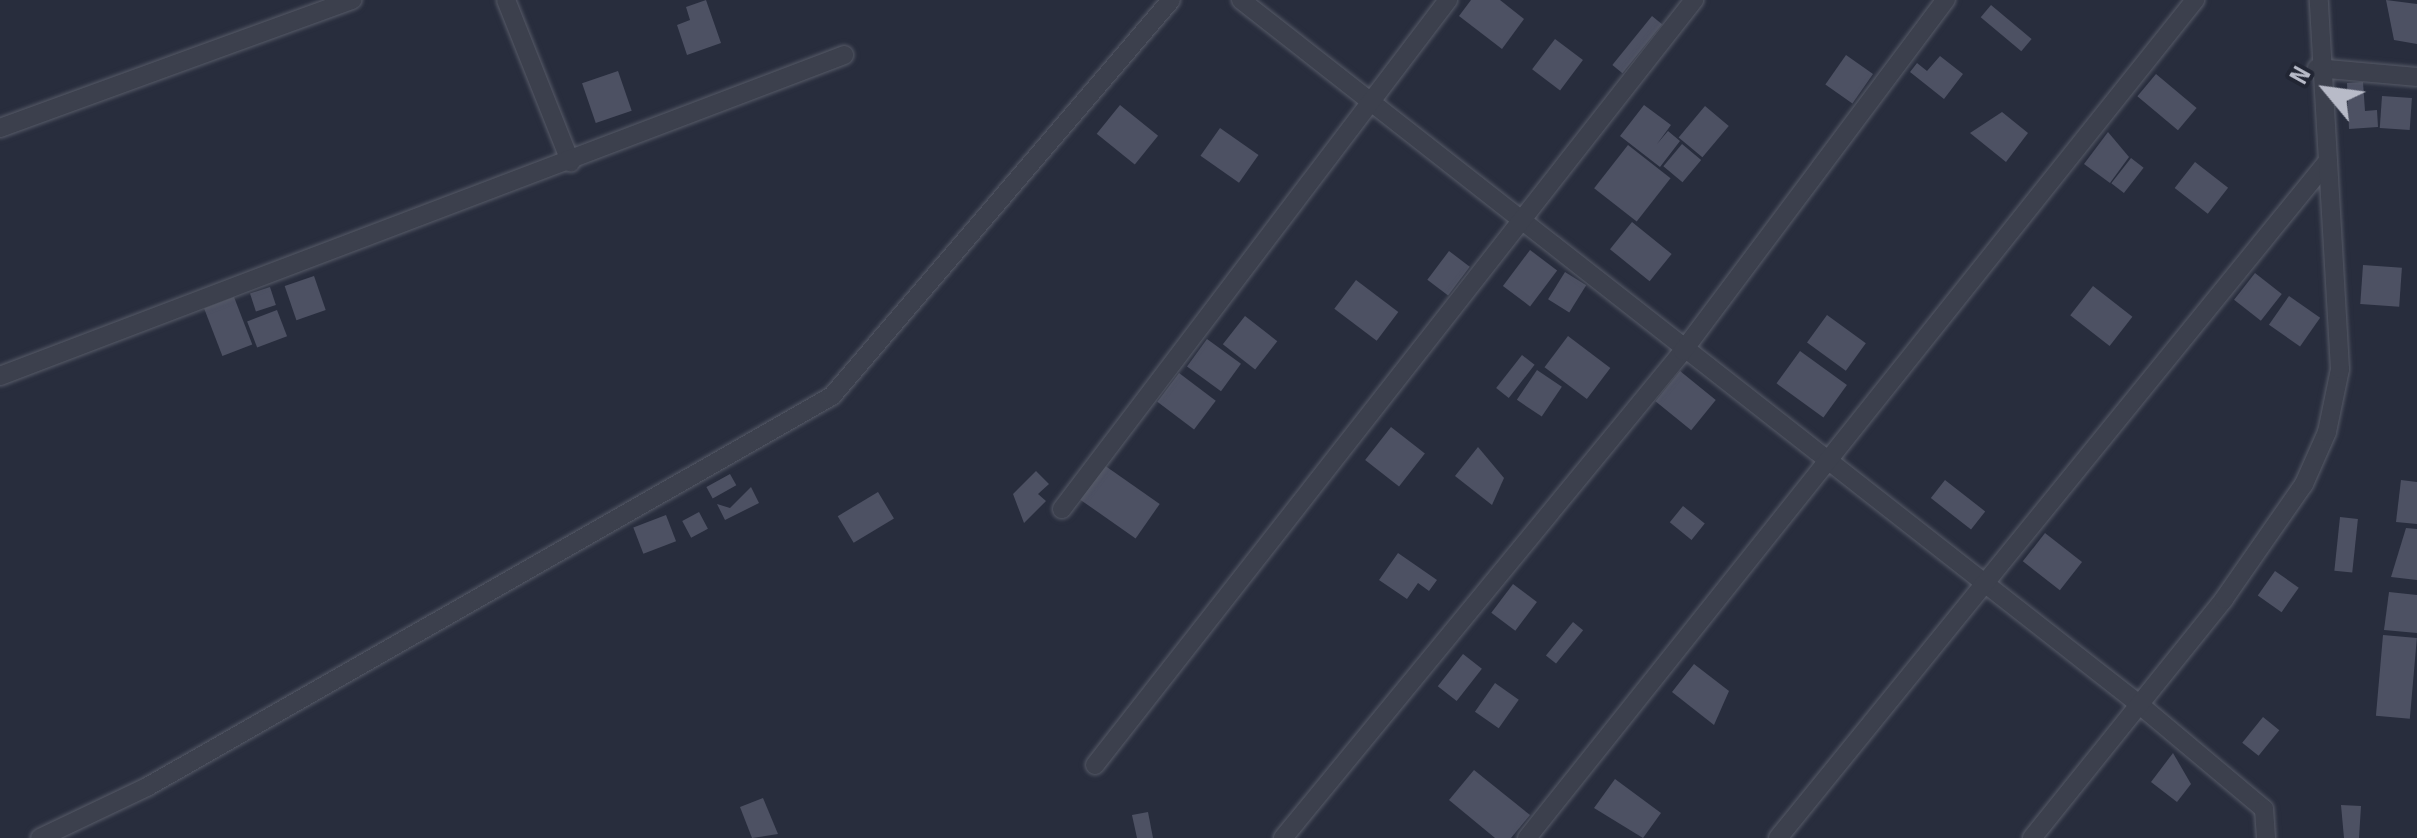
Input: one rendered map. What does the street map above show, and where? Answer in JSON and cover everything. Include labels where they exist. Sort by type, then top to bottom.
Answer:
[{"type":"street","points":[[0,128],[352,0]]},
{"type":"street","points":[[506,0],[570,163]]},
{"type":"street","points":[[40,838],[148,787],[832,396],[1170,0]]},
{"type":"street","points":[[1240,0],[1518,226],[1983,580],[2140,705],[2264,809],[2266,838]]},
{"type":"street","points":[[1062,509],[1448,0]]},
{"type":"street","points":[[1095,765],[1694,0]]},
{"type":"street","points":[[1283,838],[1683,351],[1946,0]]},
{"type":"street","points":[[1527,838],[2195,0]]},
{"type":"street","points":[[2032,838],[2140,705],[2304,484],[2327,432],[2340,369],[2317,68],[2319,0]]},
{"type":"street","points":[[0,376],[570,163],[844,54]]},
{"type":"street","points":[[2317,68],[2417,77]]},
{"type":"street","points":[[1778,838],[1983,580],[2326,162]]},
{"type":"building","points":[[706,0],[721,43],[687,55],[677,25],[690,20],[686,7]]},
{"type":"building","points":[[1471,0],[1500,0],[1524,19],[1502,49],[1459,16]]},
{"type":"building","points":[[2386,0],[2417,4],[2417,44],[2394,40]]},
{"type":"building","points":[[1991,5],[2032,39],[2021,51],[1981,17]]},
{"type":"building","points":[[1652,16],[1662,24],[1622,73],[1612,65]]},
{"type":"building","points":[[1555,39],[1583,60],[1560,90],[1532,69]]},
{"type":"building","points":[[1846,55],[1873,74],[1852,103],[1825,84]]},
{"type":"building","points":[[1940,56],[1963,74],[1944,99],[1910,72],[1917,63],[1927,71]]},
{"type":"building","points":[[618,71],[632,111],[596,123],[582,83]]},
{"type":"building","points":[[2156,74],[2197,108],[2178,130],[2137,96]]},
{"type":"building","points":[[2363,82],[2365,111],[2377,110],[2378,127],[2349,129],[2347,83]]},
{"type":"building","points":[[2382,96],[2412,98],[2410,130],[2380,128]]},
{"type":"building","points":[[1120,105],[1158,136],[1135,165],[1097,134]]},
{"type":"building","points":[[1644,105],[1671,125],[1657,144],[1668,131],[1680,141],[1660,167],[1620,136]]},
{"type":"building","points":[[1705,106],[1729,126],[1702,157],[1679,137]]},
{"type":"building","points":[[2002,112],[2028,133],[2006,162],[1970,133]]},
{"type":"building","points":[[1220,128],[1259,155],[1239,183],[1200,156]]},
{"type":"building","points":[[2108,132],[2129,157],[2110,183],[2084,164]]},
{"type":"building","points":[[1682,144],[1701,160],[1683,182],[1663,166]]},
{"type":"building","points":[[1628,145],[1671,178],[1637,222],[1594,188]]},
{"type":"building","points":[[2131,158],[2144,168],[2124,193],[2111,183]]},
{"type":"building","points":[[2195,162],[2228,188],[2208,214],[2175,188]]},
{"type":"building","points":[[1632,222],[1672,254],[1650,281],[1610,249]]},
{"type":"building","points":[[1530,250],[1557,270],[1530,306],[1503,286]]},
{"type":"building","points":[[1449,251],[1470,267],[1448,295],[1427,280]]},
{"type":"building","points":[[2363,265],[2402,268],[2399,307],[2360,304]]},
{"type":"building","points":[[1565,272],[1586,285],[1569,312],[1548,299]]},
{"type":"building","points":[[2255,273],[2282,294],[2261,321],[2234,300]]},
{"type":"building","points":[[314,276],[326,310],[296,320],[285,286]]},
{"type":"building","points":[[1356,280],[1398,312],[1377,341],[1334,309]]},
{"type":"building","points":[[2093,286],[2132,317],[2110,346],[2070,315]]},
{"type":"building","points":[[270,287],[276,305],[256,312],[250,293]]},
{"type":"building","points":[[2289,296],[2320,318],[2300,346],[2269,325]]},
{"type":"building","points":[[234,297],[252,345],[222,356],[204,308]]},
{"type":"building","points":[[277,310],[287,336],[257,348],[247,321]]},
{"type":"building","points":[[1827,315],[1866,343],[1846,371],[1807,343]]},
{"type":"building","points":[[1245,316],[1277,341],[1255,370],[1223,344]]},
{"type":"building","points":[[1568,336],[1610,368],[1587,399],[1545,367]]},
{"type":"building","points":[[1207,339],[1241,364],[1221,391],[1187,367]]},
{"type":"building","points":[[1800,351],[1847,385],[1823,417],[1776,383]]},
{"type":"building","points":[[1522,355],[1535,365],[1509,398],[1496,388]]},
{"type":"building","points":[[1537,370],[1562,387],[1542,417],[1517,400]]},
{"type":"building","points":[[1680,371],[1716,400],[1691,430],[1655,401]]},
{"type":"building","points":[[1179,373],[1216,401],[1194,429],[1157,402]]},
{"type":"building","points":[[1391,427],[1425,453],[1399,487],[1365,460]]},
{"type":"building","points":[[1478,447],[1504,478],[1492,505],[1455,476]]},
{"type":"building","points":[[1104,465],[1160,504],[1136,538],[1080,499]]},
{"type":"building","points":[[1036,471],[1049,484],[1038,494],[1046,501],[1024,523],[1013,494]]},
{"type":"building","points":[[730,474],[736,485],[713,498],[706,487]]},
{"type":"building","points":[[1945,480],[1985,511],[1971,530],[1931,498]]},
{"type":"building","points":[[2401,480],[2417,482],[2417,524],[2396,522]]},
{"type":"building","points":[[751,487],[759,503],[725,520],[717,504],[730,508]]},
{"type":"building","points":[[878,492],[894,519],[854,543],[838,516]]},
{"type":"building","points":[[1683,506],[1705,524],[1692,540],[1670,522]]},
{"type":"building","points":[[699,512],[708,529],[691,538],[682,521]]},
{"type":"building","points":[[666,515],[676,541],[643,554],[633,528]]},
{"type":"building","points":[[2340,517],[2358,519],[2352,573],[2334,571]]},
{"type":"building","points":[[2406,528],[2417,529],[2417,580],[2391,577]]},
{"type":"building","points":[[2045,533],[2082,562],[2060,590],[2023,561]]},
{"type":"building","points":[[1398,553],[1437,580],[1429,591],[1418,583],[1407,599],[1379,580]]},
{"type":"building","points":[[2275,571],[2299,588],[2282,612],[2258,596]]},
{"type":"building","points":[[1513,584],[1537,602],[1515,631],[1491,613]]},
{"type":"building","points":[[2389,592],[2417,595],[2417,633],[2384,630]]},
{"type":"building","points":[[1573,622],[1583,630],[1556,664],[1546,655]]},
{"type":"building","points":[[2383,635],[2417,638],[2410,719],[2376,716]]},
{"type":"building","points":[[1463,654],[1482,669],[1457,701],[1438,686]]},
{"type":"building","points":[[1694,664],[1729,691],[1714,725],[1672,692]]},
{"type":"building","points":[[1495,683],[1519,700],[1499,728],[1475,712]]},
{"type":"building","points":[[2263,717],[2279,730],[2259,756],[2242,743]]},
{"type":"building","points":[[2173,753],[2191,784],[2177,802],[2151,782]]},
{"type":"building","points":[[1474,770],[1530,815],[1511,838],[1495,838],[1449,800]]},
{"type":"building","points":[[1615,779],[1661,813],[1643,838],[1594,808]]},
{"type":"building","points":[[763,798],[778,834],[752,838],[740,807]]},
{"type":"building","points":[[2341,805],[2361,806],[2359,838],[2344,838]]},
{"type":"building","points":[[1148,812],[1153,838],[1137,838],[1132,815]]}]
